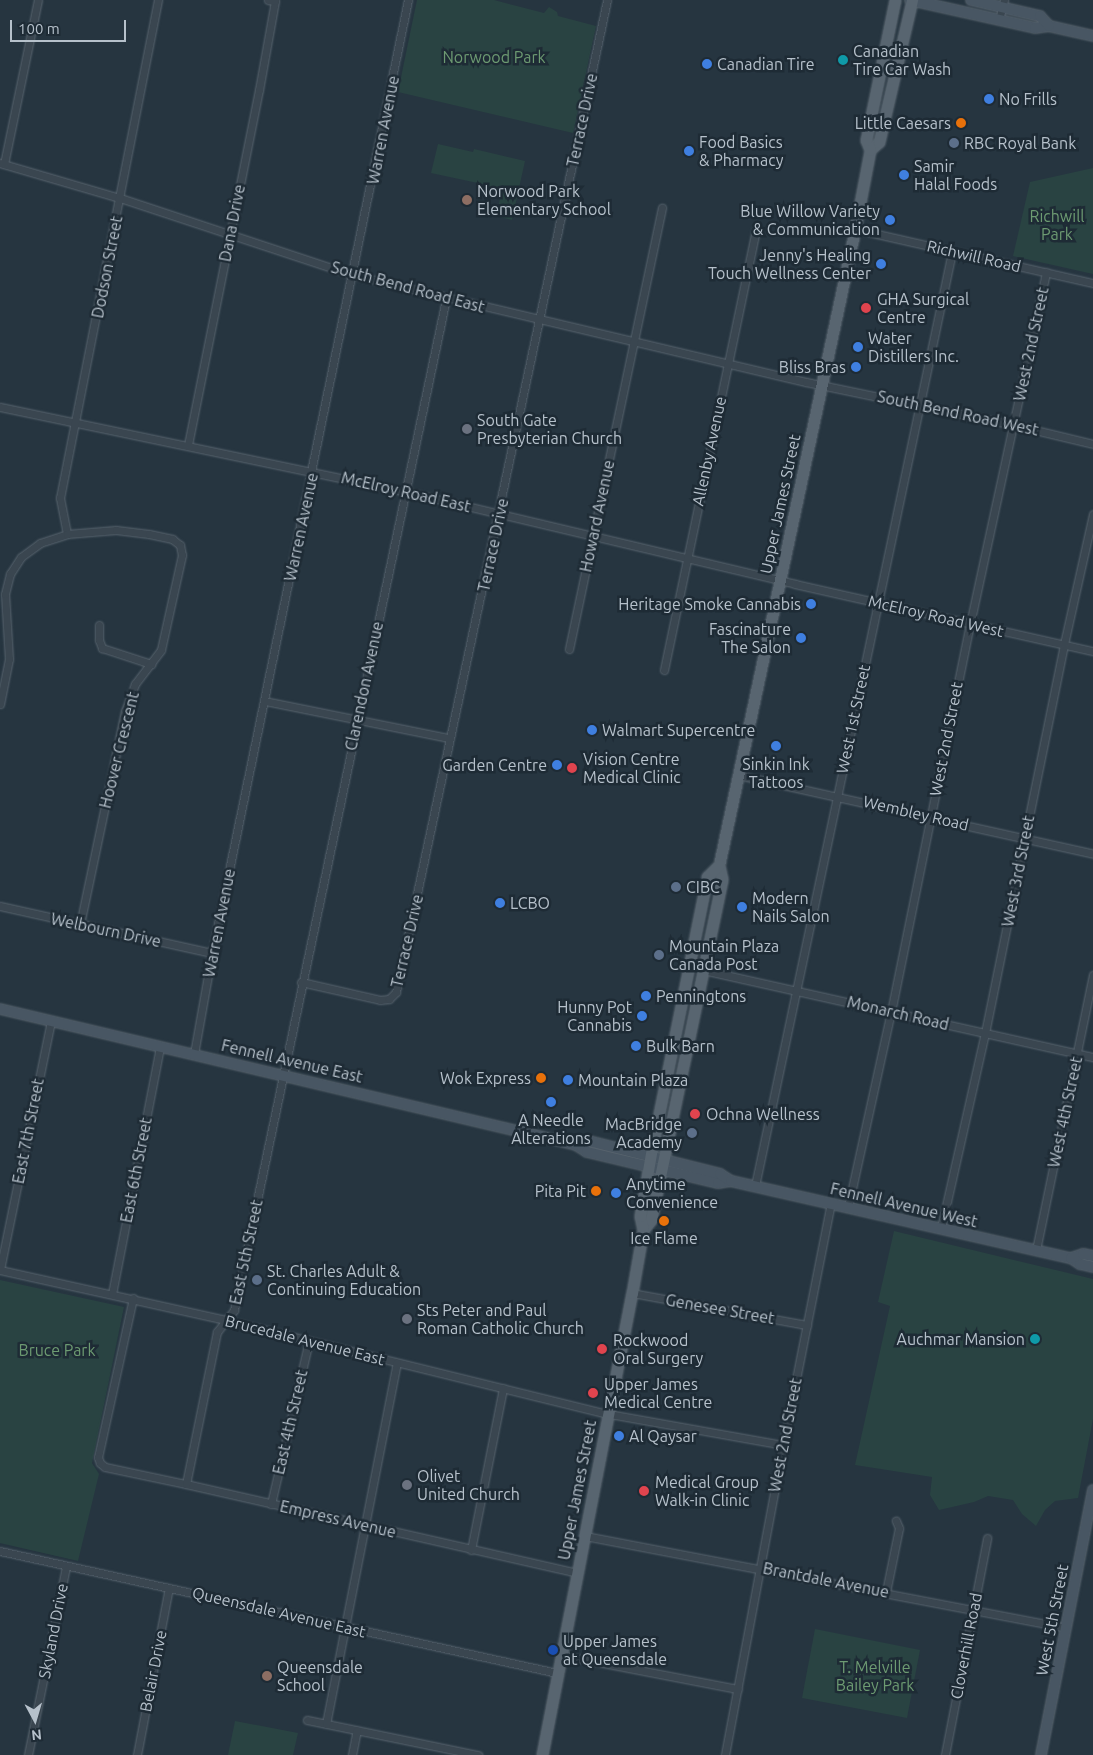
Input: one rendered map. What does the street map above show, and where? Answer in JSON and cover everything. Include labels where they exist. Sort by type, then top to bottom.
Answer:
[{"type":"main road","name":"Upper James Street","points":[[656,1163],[703,970],[722,880],[719,864],[855,229],[870,150],[866,140],[895,0]]},
{"type":"main road","name":"Upper James Street","points":[[870,150],[879,142],[911,0]]},
{"type":"main road","points":[[911,0],[1035,28],[1049,26],[1093,36]]},
{"type":"main road","points":[[971,0],[1003,4],[1040,16],[1049,26]]},
{"type":"main road","points":[[868,129],[886,111]]},
{"type":"main road","name":"Upper James Street","points":[[542,1755],[643,1230],[651,1220],[656,1163],[707,877],[719,864]]},
{"type":"main road","name":"Fennell Avenue East","points":[[0,1010],[283,1074],[576,1144],[589,1141],[656,1163]]},
{"type":"main road","name":"Fennell Avenue West","points":[[656,1163],[718,1183],[731,1181],[831,1203],[1071,1258],[1080,1264],[1093,1267]]},
{"type":"main road","name":"Fennell Avenue West","points":[[1071,1258],[1083,1254],[1093,1256]]},
{"type":"main road","name":"West 5th Street","points":[[1041,1755],[1093,1490]]},
{"type":"street","points":[[2,164],[38,0]]},
{"type":"street","name":"Dodson Street","points":[[67,534],[60,498],[158,0]]},
{"type":"street","name":"Warren Avenue","points":[[194,1054],[212,953],[313,471],[408,0]]},
{"type":"street","name":"Terrace Drive","points":[[301,982],[380,1000],[389,999],[396,992],[449,738],[499,514],[606,0]]},
{"type":"street","name":"Dana Drive","points":[[188,445],[230,234],[271,1]]},
{"type":"street","points":[[1000,20],[1003,4]]},
{"type":"street","name":"South Bend Road East","points":[[2,164],[120,198],[353,275],[446,299],[822,385]]},
{"type":"street","name":"Howard Avenue","points":[[569,649],[662,208]]},
{"type":"street","name":"Richwill Road","points":[[855,229],[1093,283]]},
{"type":"street","name":"Allenby Avenue","points":[[664,670],[756,231]]},
{"type":"street","name":"West 1st Street","points":[[755,1186],[952,252]]},
{"type":"street","name":"West 2nd Street","points":[[848,1207],[891,1012],[970,624],[1046,272]]},
{"type":"street","name":"Clarendon Avenue","points":[[283,1074],[356,720],[407,492],[446,299]]},
{"type":"street","name":"South Bend Road West","points":[[822,385],[1014,425],[1093,444]]},
{"type":"street","name":"McElroy Road East","points":[[0,407],[313,471],[780,580]]},
{"type":"street","name":"West 3rd Street","points":[[941,1228],[985,1033],[1064,644],[1093,514]]},
{"type":"street","name":"Hoover Crescent","points":[[0,704],[9,659],[5,594],[10,574],[21,557],[40,544],[67,534],[116,530],[172,539],[180,545],[182,555],[161,650],[135,684],[125,711],[80,924]]},
{"type":"street","name":"McElroy Road West","points":[[780,580],[1093,650]]},
{"type":"street","points":[[99,625],[99,640],[102,648],[151,664]]},
{"type":"street","points":[[265,701],[449,738]]},
{"type":"street","name":"Wembley Road","points":[[738,775],[1025,837],[1093,854]]},
{"type":"street","name":"Welbourn Drive","points":[[0,906],[212,953]]},
{"type":"street","name":"Monarch Road","points":[[703,970],[1093,1057]]},
{"type":"street","name":"West 4th Street","points":[[1036,1250],[1093,975]]},
{"type":"street","name":"East 7th Street","points":[[0,1270],[51,1021]]},
{"type":"street","name":"East 6th Street","points":[[112,1294],[160,1046]]},
{"type":"street","name":"East 5th Street","points":[[186,1484],[217,1332],[234,1310],[283,1074]]},
{"type":"street","name":"West 2nd Street","points":[[726,1755],[783,1445],[831,1203]]},
{"type":"street","name":"Brucedale Avenue East","points":[[0,1270],[133,1298],[609,1414],[783,1445]]},
{"type":"street","name":"Genesee Street","points":[[632,1293],[807,1325]]},
{"type":"street","name":"Empress Avenue","points":[[133,1298],[98,1457],[100,1463],[105,1467],[578,1573]]},
{"type":"street","name":"East 4th Street","points":[[271,1504],[308,1341]]},
{"type":"street","points":[[326,1724],[364,1525],[398,1362]]},
{"type":"street","points":[[471,1550],[503,1388]]},
{"type":"street","points":[[886,1592],[899,1528],[896,1521]]},
{"type":"street","name":"Brantdale Avenue","points":[[585,1536],[886,1592],[1066,1628]]},
{"type":"street","name":"Cloverhill Road","points":[[945,1755],[987,1538]]},
{"type":"street","name":"Queensdale Avenue East","points":[[0,1551],[557,1673]]},
{"type":"street","name":"Skyland Drive","points":[[28,1755],[66,1566]]},
{"type":"street","name":"Belair Drive","points":[[137,1755],[169,1588]]},
{"type":"street","points":[[561,1655],[738,1689]]},
{"type":"street","points":[[307,1720],[452,1752],[478,1755]]},
{"type":"street","points":[[352,1755],[357,1730]]},
{"type":"green space","name":"Norwood Park","points":[[417,0],[494,0],[544,13],[549,7],[557,12],[558,16],[596,26],[573,133],[398,92]]},
{"type":"green space","points":[[438,144],[473,152],[474,149],[525,161],[512,220],[496,216],[501,194],[498,189],[490,188],[490,191],[486,190],[487,185],[431,173]]},
{"type":"green space","name":"Richwill Park","points":[[1093,168],[1093,274],[1013,256],[1030,182]]},
{"type":"green space","points":[[894,1231],[1093,1279],[1093,1419],[1078,1498],[1055,1501],[1045,1510],[1036,1526],[1022,1514],[1013,1500],[988,1496],[974,1502],[939,1510],[930,1495],[932,1477],[855,1465],[890,1306],[878,1302]]},
{"type":"green space","name":"Bruce Park","points":[[0,1280],[124,1307],[92,1463],[99,1474],[78,1561],[0,1543]]},
{"type":"green space","name":"T. Melville Bailey Park","points":[[815,1629],[920,1650],[907,1718],[802,1698]]},
{"type":"green space","points":[[235,1721],[298,1733],[293,1755],[228,1755]]},
{"type":"place","name":"Canadian Tire Car Wash","points":[[843,60]]},
{"type":"place","name":"Canadian Tire","points":[[707,64]]},
{"type":"place","name":"No Frills","points":[[989,99]]},
{"type":"place","name":"Little Caesars","points":[[961,123]]},
{"type":"place","name":"RBC Royal Bank","points":[[954,143]]},
{"type":"place","name":"Food Basics & Pharmacy","points":[[689,151]]},
{"type":"place","name":"Samir Halal Foods","points":[[904,175]]},
{"type":"place","name":"Norwood Park Elementary School","points":[[467,200]]},
{"type":"place","name":"Blue Willow Variety & Communication","points":[[890,220]]},
{"type":"place","name":"Jenny's Healing Touch Wellness Center","points":[[881,264]]},
{"type":"place","name":"GHA Surgical Centre","points":[[866,308]]},
{"type":"place","name":"Water Distillers Inc.","points":[[858,347]]},
{"type":"place","name":"Bliss Bras","points":[[856,367]]},
{"type":"place","name":"South Gate Presbyterian Church","points":[[467,429]]},
{"type":"place","name":"Heritage Smoke Cannabis","points":[[811,604]]},
{"type":"place","name":"Fascinature The Salon","points":[[801,638]]},
{"type":"place","name":"Walmart Supercentre","points":[[592,730]]},
{"type":"place","name":"Sinkin Ink Tattoos","points":[[776,746]]},
{"type":"place","name":"Garden Centre","points":[[557,765]]},
{"type":"place","name":"Vision Centre Medical Clinic","points":[[572,768]]},
{"type":"place","name":"CIBC","points":[[676,887]]},
{"type":"place","name":"LCBO","points":[[500,903]]},
{"type":"place","name":"Modern Nails Salon","points":[[742,907]]},
{"type":"place","name":"Mountain Plaza Canada Post","points":[[659,955]]},
{"type":"place","name":"Penningtons","points":[[646,996]]},
{"type":"place","name":"Hunny Pot Cannabis","points":[[642,1016]]},
{"type":"place","name":"Bulk Barn","points":[[636,1046]]},
{"type":"place","name":"Wok Express","points":[[541,1078]]},
{"type":"place","name":"Mountain Plaza","points":[[568,1080]]},
{"type":"place","name":"A Needle Alterations","points":[[551,1102]]},
{"type":"place","name":"Ochna Wellness","points":[[695,1114]]},
{"type":"place","name":"MacBridge Academy","points":[[692,1133]]},
{"type":"place","name":"Pita Pit","points":[[596,1191]]},
{"type":"place","name":"Anytime Convenience","points":[[616,1193]]},
{"type":"place","name":"Ice Flame","points":[[664,1221]]},
{"type":"place","name":"St. Charles Adult & Continuing Education","points":[[257,1280]]},
{"type":"place","name":"Sts Peter and Paul Roman Catholic Church","points":[[407,1319]]},
{"type":"place","name":"Auchmar Mansion","points":[[1035,1339]]},
{"type":"place","name":"Rockwood Oral Surgery","points":[[602,1349]]},
{"type":"place","name":"Upper James Medical Centre","points":[[593,1393]]},
{"type":"place","name":"Al Qaysar","points":[[619,1436]]},
{"type":"place","name":"Olivet United Church","points":[[407,1485]]},
{"type":"place","name":"Medical Group Walk-in Clinic","points":[[644,1491]]},
{"type":"place","name":"Upper James at Queensdale","points":[[553,1650]]},
{"type":"place","name":"Queensdale School","points":[[267,1676]]}]
